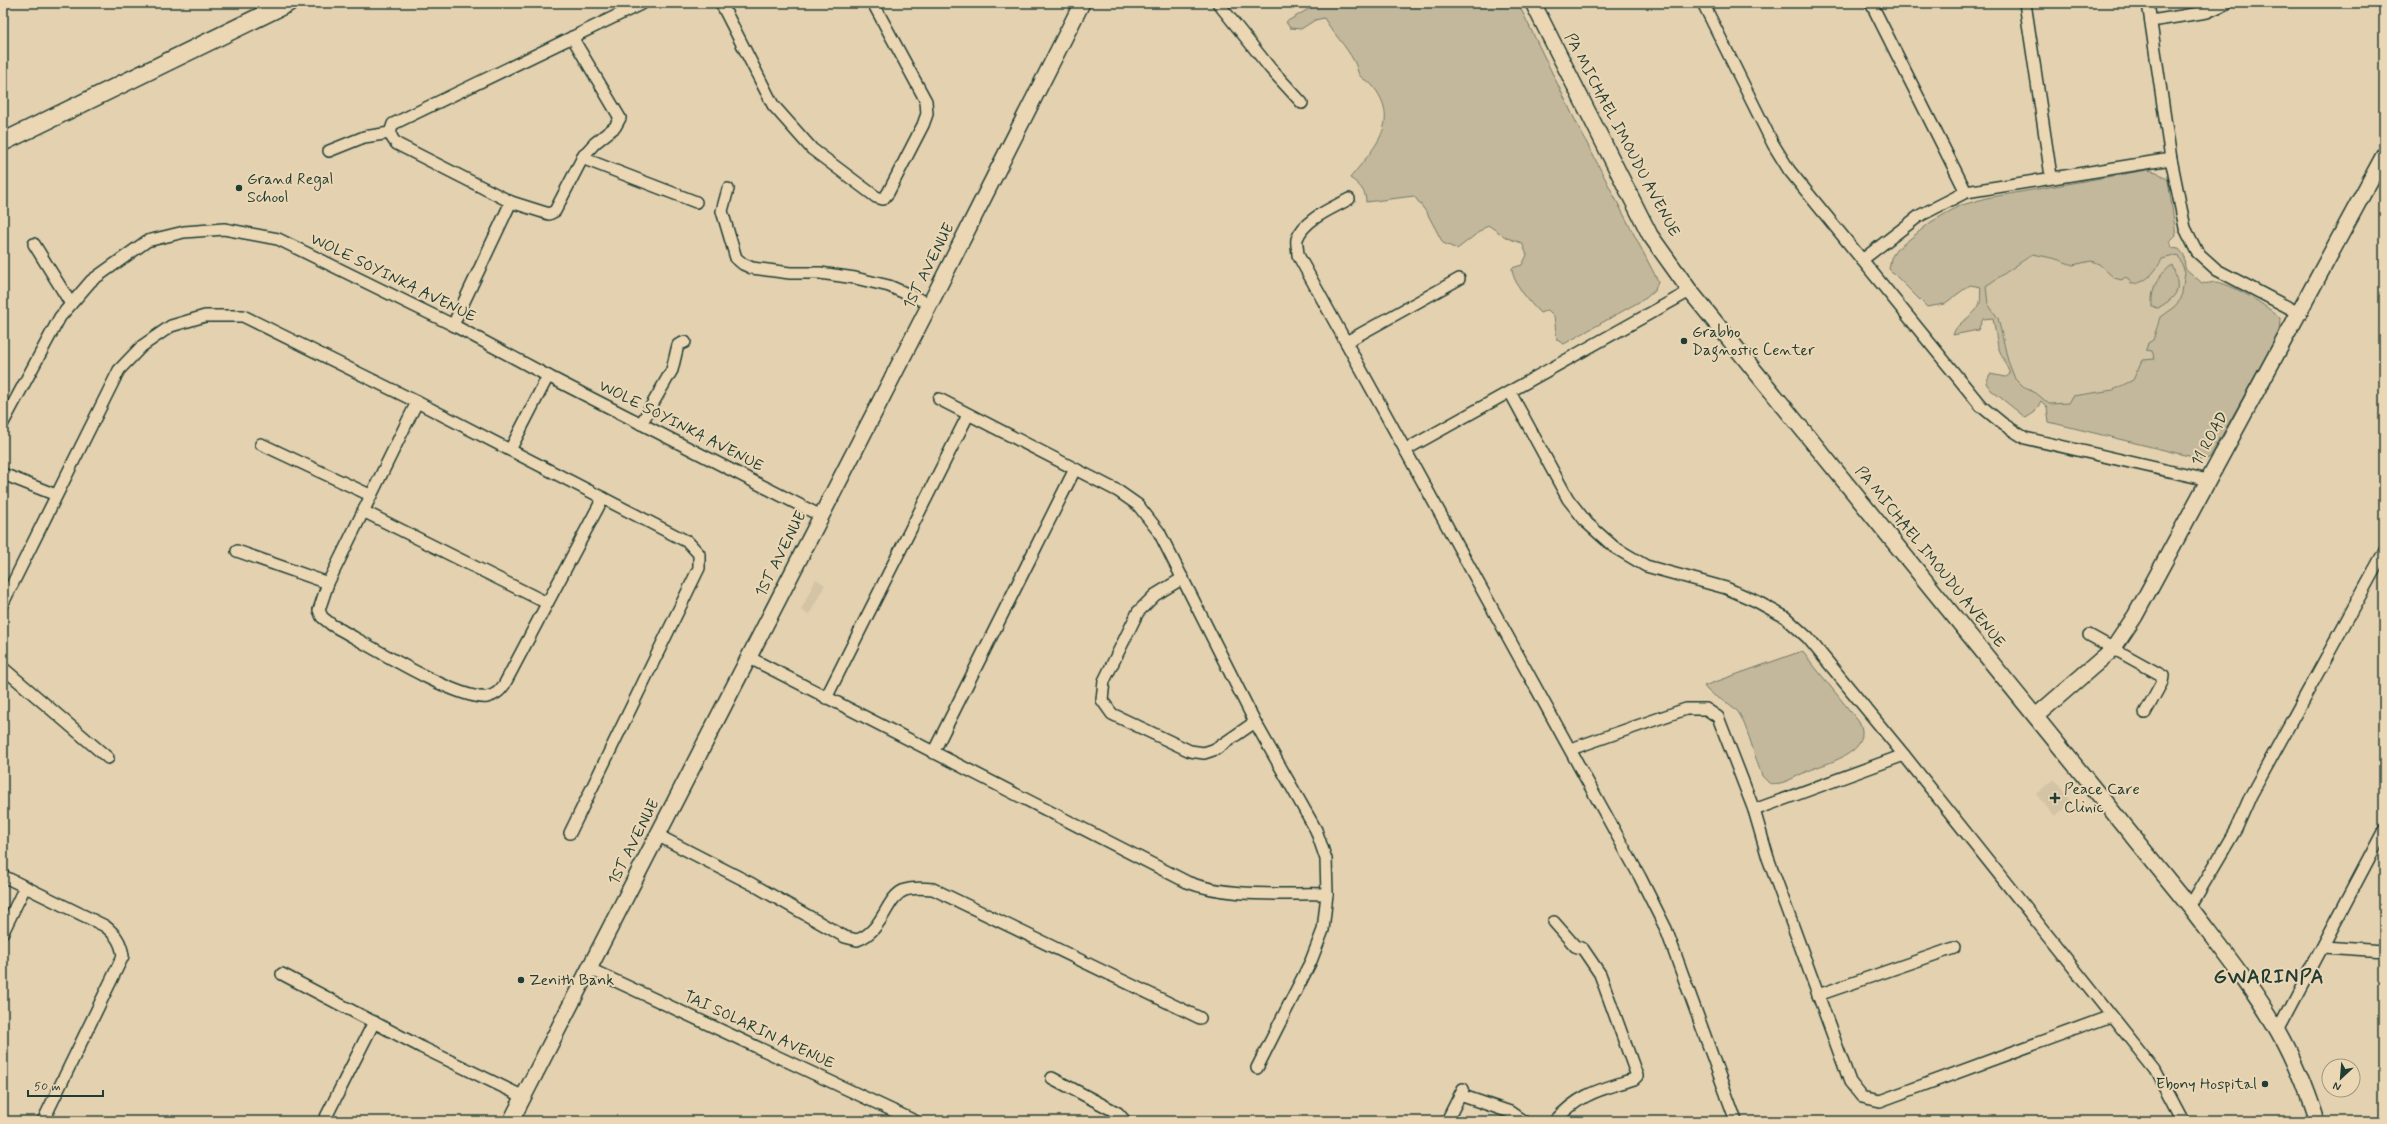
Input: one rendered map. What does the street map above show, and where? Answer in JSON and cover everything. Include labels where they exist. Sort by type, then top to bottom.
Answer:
[{"type":"main road","points":[[3,142],[288,3]]},
{"type":"street","points":[[572,37],[620,118],[615,127],[588,149],[555,211],[549,214],[542,214],[511,202],[397,144],[392,139],[390,133],[393,124],[572,37],[643,3]]},
{"type":"street","points":[[721,3],[773,105],[789,125],[812,149],[876,197],[883,199],[888,193],[916,139],[927,114],[926,102],[873,3]]},
{"type":"street","name":"1ST AVENUE","points":[[511,1121],[930,304],[1082,3]]},
{"type":"street","points":[[1218,3],[1270,68],[1302,103]]},
{"type":"street","name":"PA MICHAEL IMOUDU AVENUE","points":[[1533,3],[1650,235],[1690,291],[2190,907],[2240,974],[2278,1031],[2298,1073],[2316,1121]]},
{"type":"street","points":[[1703,3],[1773,144],[1789,170],[1982,406],[2003,424],[2025,438],[2208,480]]},
{"type":"street","points":[[1871,3],[1966,192]]},
{"type":"street","points":[[2025,3],[2051,176]]},
{"type":"street","points":[[2148,3],[2171,159],[2185,228],[2197,252],[2217,270],[2299,313]]},
{"type":"street","points":[[2151,21],[2207,12],[2227,3]]},
{"type":"street","points":[[329,151],[364,137],[390,133]]},
{"type":"street","name":"11 ROAD","points":[[2036,716],[2113,649],[2135,616],[2384,155]]},
{"type":"street","points":[[582,158],[696,202]]},
{"type":"street","points":[[1862,260],[1919,216],[1966,192],[2051,176],[2171,159]]},
{"type":"street","points":[[728,189],[722,211],[736,258],[743,264],[752,268],[785,272],[820,273],[855,278],[889,286],[930,304]]},
{"type":"street","points":[[1349,199],[1318,217],[1303,229],[1296,240],[1298,255],[1571,749],[1666,929],[1736,1121]]},
{"type":"street","points":[[453,325],[511,202]]},
{"type":"street","name":"WOLE SOYINKA AVENUE","points":[[3,423],[60,317],[91,280],[147,241],[184,232],[224,229],[278,239],[453,325],[548,376],[821,516]]},
{"type":"street","points":[[34,244],[71,304]]},
{"type":"street","points":[[1346,342],[1459,279]]},
{"type":"street","points":[[1406,450],[1690,291]]},
{"type":"street","points":[[3,603],[119,370],[142,346],[171,326],[205,316],[243,316],[417,402],[688,542],[699,554],[699,568],[570,833]]},
{"type":"street","points":[[641,424],[672,370],[678,345],[685,342]]},
{"type":"street","points":[[510,450],[548,376]]},
{"type":"street","points":[[1510,392],[1568,499],[1587,524],[1614,547],[1646,566],[1726,588],[1756,601],[1785,617],[1808,638],[1904,755],[2155,1070],[2182,1121]]},
{"type":"street","points":[[939,399],[1118,491],[1138,505],[1159,532],[1255,722],[1316,830],[1326,859],[1327,894],[1323,930],[1311,961],[1257,1068]]},
{"type":"street","points":[[417,402],[362,511],[328,583],[319,610],[322,616],[332,625],[407,667],[466,694],[485,697],[496,694],[504,685],[603,498]]},
{"type":"street","points":[[826,698],[968,415]]},
{"type":"street","points":[[261,444],[370,496]]},
{"type":"street","points":[[933,753],[1075,469]]},
{"type":"street","points":[[3,474],[56,495]]},
{"type":"street","points":[[362,511],[547,603]]},
{"type":"street","points":[[237,551],[328,583]]},
{"type":"street","points":[[2190,907],[2236,829],[2251,795],[2384,552]]},
{"type":"street","points":[[1183,578],[1156,595],[1138,612],[1104,681],[1102,700],[1112,714],[1190,751],[1204,753],[1216,749],[1255,722]]},
{"type":"street","points":[[2089,635],[2163,676],[2162,682],[2145,713]]},
{"type":"street","points":[[748,657],[1187,882],[1203,888],[1223,891],[1327,894]]},
{"type":"street","points":[[3,668],[108,758]]},
{"type":"street","points":[[1571,749],[1686,709],[1706,709],[1718,717],[1754,810],[1768,858],[1850,1082],[1862,1097],[1880,1101],[2111,1016]]},
{"type":"street","points":[[1754,810],[1904,755]]},
{"type":"street","points":[[2278,1031],[2384,830]]},
{"type":"street","points":[[657,835],[752,884],[845,937],[858,940],[873,932],[901,892],[912,888],[933,889],[1200,1018]]},
{"type":"street","points":[[3,876],[105,926],[116,935],[121,946],[123,956],[43,1121]]},
{"type":"street","points":[[3,932],[25,886]]},
{"type":"street","points":[[1554,922],[1575,946],[1583,949],[1600,974],[1637,1076],[1634,1079],[1592,1092],[1574,1101],[1555,1121]]},
{"type":"street","points":[[2323,947],[2384,951]]},
{"type":"street","points":[[1818,995],[1954,948]]},
{"type":"street","name":"TAI SOLARIN AVENUE","points":[[590,969],[915,1121]]},
{"type":"street","points":[[282,974],[524,1097]]},
{"type":"street","points":[[324,1121],[374,1022]]},
{"type":"street","points":[[1052,1078],[1118,1113],[1126,1121]]},
{"type":"street","points":[[1447,1121],[1462,1092],[1510,1112],[1523,1121]]},
{"type":"shaded area","points":[[1319,3],[1518,3],[1578,126],[1658,281],[1655,290],[1646,298],[1564,344],[1557,340],[1554,316],[1548,310],[1540,313],[1527,298],[1515,280],[1512,268],[1522,265],[1527,255],[1522,243],[1507,238],[1488,225],[1457,249],[1443,243],[1427,213],[1414,196],[1366,202],[1365,194],[1361,188],[1350,178],[1375,146],[1385,123],[1385,111],[1381,98],[1371,84],[1360,76],[1351,55],[1324,18],[1315,20],[1301,29],[1290,28],[1286,22]]},
{"type":"shaded area","points":[[2147,170],[2157,172],[2168,180],[2176,235],[2170,241],[2172,248],[2179,249],[2184,255],[2185,268],[2202,283],[2221,283],[2239,290],[2259,302],[2280,318],[2279,333],[2210,457],[2205,460],[2049,422],[2047,407],[2041,401],[2035,412],[2026,418],[1991,390],[1986,383],[1990,374],[2006,377],[2010,374],[1998,347],[1993,318],[1983,319],[1978,330],[1953,335],[1958,326],[1978,308],[1980,303],[1981,287],[1970,285],[1944,304],[1927,307],[1889,269],[1891,258],[1896,250],[1931,222],[1959,206],[1986,198]],"holes":[[[2033,254],[2056,259],[2073,265],[2091,261],[2099,264],[2114,278],[2122,280],[2125,277],[2129,279],[2131,284],[2141,282],[2150,276],[2162,259],[2178,255],[2185,272],[2181,299],[2174,307],[2160,317],[2153,340],[2148,343],[2146,350],[2152,351],[2155,359],[2142,360],[2133,380],[2113,390],[2073,396],[2069,403],[2049,404],[2036,393],[2023,387],[2015,379],[2008,361],[1998,318],[1988,304],[1986,286]]]},
{"type":"shaded area","points":[[2033,254],[2056,259],[2073,265],[2091,261],[2099,264],[2114,278],[2125,277],[2129,279],[2158,267],[2162,258],[2178,255],[2185,272],[2181,299],[2174,307],[2160,317],[2156,325],[2152,351],[2155,359],[2142,360],[2133,380],[2113,390],[2074,396],[2069,403],[2049,404],[2036,393],[2023,387],[2015,379],[2008,361],[1998,318],[1988,304],[1986,286]]},
{"type":"shaded area","points":[[2172,265],[2177,280],[2177,291],[2171,299],[2158,308],[2152,307],[2156,283],[2162,274]]},
{"type":"shaded area","points":[[816,579],[825,585],[809,615],[801,610]]},
{"type":"shaded area","points":[[1802,651],[1859,722],[1862,732],[1861,741],[1856,748],[1839,759],[1812,769],[1785,782],[1774,784],[1769,783],[1762,776],[1748,733],[1738,712],[1707,690],[1704,686]]},
{"type":"shaded area","name":"Peace Care Clinic","points":[[2054,779],[2074,803],[2054,816],[2036,794]]},
{"type":"place","name":"Grand Regal School","points":[[239,188]]},
{"type":"place","name":"Grabbo Dagnostic Center","points":[[1684,341]]},
{"type":"place","name":"Peace Care Clinic","points":[[2055,798]]},
{"type":"place","name":"Zenith Bank","points":[[521,980]]},
{"type":"place","name":"Ebony Hospital","points":[[2265,1084]]},
{"type":"district","name":"GWARINPA","points":[[2269,977]]}]
